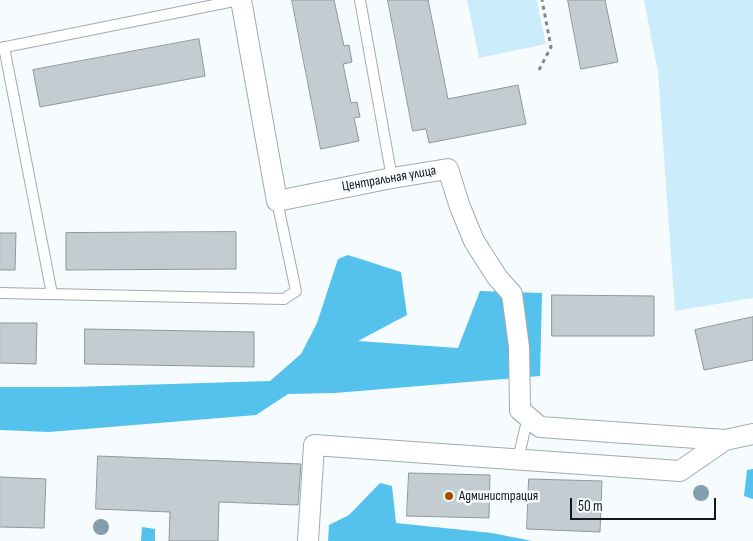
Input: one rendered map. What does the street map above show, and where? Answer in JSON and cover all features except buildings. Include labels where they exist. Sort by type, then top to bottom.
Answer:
[{"type":"street","points":[[240,0],[276,201]]},
{"type":"street","name":"Центральная улица","points":[[276,201],[448,169],[460,207],[474,241],[497,277],[512,294],[519,347],[520,410],[528,417]]},
{"type":"street","points":[[528,417],[540,427],[725,440],[753,434]]},
{"type":"street","points":[[308,541],[314,445],[680,471],[725,440]]},
{"type":"lane","points":[[52,294],[2,48],[240,0]]},
{"type":"lane","points":[[360,0],[392,178]]},
{"type":"lane","points":[[0,293],[284,299],[296,291],[276,201]]},
{"type":"lane","points":[[518,460],[528,417]]},
{"type":"path","points":[[539,70],[550,47],[542,0]]},
{"type":"shaded area","points":[[467,0],[537,0],[546,44],[479,58]]},
{"type":"shaded area","points":[[644,0],[753,0],[753,298],[675,311],[658,72]]},
{"type":"shaded area","points":[[348,255],[401,272],[407,315],[358,341],[458,348],[480,291],[542,293],[540,376],[335,393],[288,394],[256,415],[49,432],[0,430],[0,387],[71,387],[270,381],[301,354],[317,323],[338,259]]},
{"type":"shaded area","points":[[753,469],[753,499],[744,496],[747,470]]},
{"type":"shaded area","points":[[380,483],[392,486],[396,523],[492,533],[532,541],[328,541],[329,525],[349,515]]},
{"type":"shaded area","points":[[142,527],[155,529],[155,541],[141,541]]},
{"type":"place","name":"Администрация","points":[[449,496]]}]
